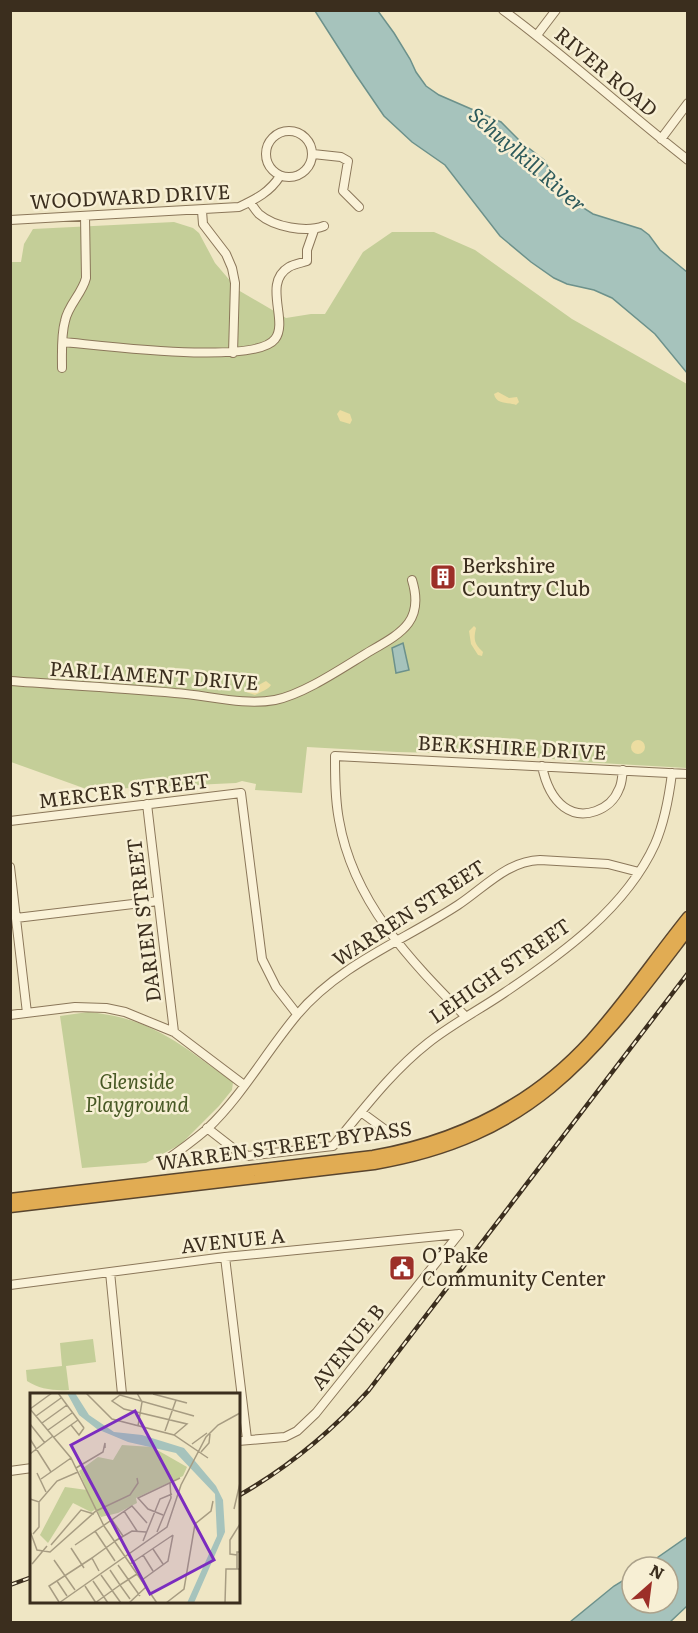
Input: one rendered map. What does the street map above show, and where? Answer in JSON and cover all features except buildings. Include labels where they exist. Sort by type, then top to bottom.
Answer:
[{"type":"highway","name":"WARREN STREET BYPASS","points":[[10,1199],[373,1156],[426,1144],[472,1128],[525,1098],[572,1059],[621,1004],[687,917]]},
{"type":"highway","name":"WARREN STREET BYPASS","points":[[10,1207],[374,1164],[410,1157],[464,1140],[498,1124],[524,1108],[550,1090],[578,1065],[627,1009],[687,930]]},
{"type":"street","name":"RIVER ROAD","points":[[503,10],[537,35],[687,160]]},
{"type":"street","points":[[537,35],[556,10]]},
{"type":"street","points":[[661,139],[687,103]]},
{"type":"street","points":[[280,176],[272,171],[267,163],[267,145],[280,132],[298,133],[311,145],[312,154],[341,157],[348,161],[343,191],[359,207]]},
{"type":"street","name":"WOODWARD DRIVE","points":[[10,220],[202,211],[239,207],[274,186],[280,176],[289,178],[306,171],[311,163],[312,154]]},
{"type":"street","name":"WOODWARD DRIVE","points":[[250,202],[258,213],[266,218],[290,228],[314,230]]},
{"type":"street","points":[[202,211],[203,224],[226,254],[232,268],[235,283],[233,353]]},
{"type":"street","points":[[62,368],[64,321],[84,286],[86,278],[85,216]]},
{"type":"street","points":[[63,342],[158,351],[233,353],[264,347],[279,333],[276,292],[282,274],[290,267],[307,261],[307,250],[314,230],[324,226]]},
{"type":"street","name":"PARLIAMENT DRIVE","points":[[10,681],[176,693],[248,701],[276,700],[330,675],[381,646],[398,633],[412,620],[415,592],[412,580]]},
{"type":"street","name":"BERKSHIRE DRIVE","points":[[395,941],[366,896],[348,857],[337,805],[335,756],[687,774]]},
{"type":"street","points":[[542,766],[545,779],[557,801],[566,809],[587,814],[602,809],[612,801],[620,789],[623,770]]},
{"type":"street","name":"LEHIGH STREET","points":[[207,1128],[234,1149],[248,1156],[333,1146],[384,1084],[429,1042],[527,977],[569,945],[615,904],[639,872],[660,830],[672,773]]},
{"type":"street","name":"MERCER STREET","points":[[10,821],[241,793],[262,959],[276,987],[297,1014]]},
{"type":"street","name":"DARIEN STREET","points":[[147,804],[174,1032]]},
{"type":"street","name":"WARREN STREET","points":[[163,1161],[193,1141],[207,1128],[244,1085],[297,1014],[348,970],[459,904],[509,867],[532,860],[608,864],[639,872]]},
{"type":"street","points":[[10,867],[27,1012]]},
{"type":"street","points":[[16,918],[158,901]]},
{"type":"street","points":[[395,941],[465,1016]]},
{"type":"street","points":[[10,1015],[75,1007],[106,1008],[143,1018],[174,1032],[244,1085]]},
{"type":"street","points":[[361,1112],[391,1134]]},
{"type":"street","name":"AVENUE A","points":[[10,1285],[225,1257],[459,1234]]},
{"type":"street","name":"AVENUE B","points":[[243,1440],[285,1437],[297,1431],[316,1413],[459,1234]]},
{"type":"street","points":[[225,1257],[238,1393]]},
{"type":"street","points":[[110,1272],[122,1393]]},
{"type":"street","points":[[240,1410],[243,1440]]},
{"type":"street","points":[[10,1471],[30,1468]]},
{"type":"green space","name":"Berkshire Country Club","points":[[174,222],[193,228],[199,233],[215,263],[238,290],[286,318],[325,314],[363,252],[392,232],[434,232],[475,250],[572,319],[687,384],[687,768],[511,755],[307,747],[302,793],[255,790],[256,784],[242,781],[89,790],[11,762],[10,262],[21,262],[24,244],[33,229]]},
{"type":"green space","name":"Glenside Playground","points":[[88,1012],[131,1020],[166,1036],[233,1082],[232,1090],[181,1144],[146,1163],[82,1168],[60,1016]]},
{"type":"green space","points":[[93,1339],[96,1362],[66,1366],[69,1390],[47,1389],[27,1381],[26,1370],[62,1366],[60,1343]]},
{"type":"sand","points":[[498,392],[509,398],[517,397],[519,402],[516,405],[500,402],[494,394]]},
{"type":"sand","points":[[340,410],[350,414],[352,420],[350,424],[340,421],[337,414]]},
{"type":"sand","points":[[474,626],[476,628],[475,642],[483,652],[482,656],[478,655],[471,644],[469,631]]},
{"type":"sand","points":[[266,681],[271,685],[266,690],[255,695],[246,692],[247,688],[253,688]]},
{"type":"sand","points":[[638,740],[643,742],[645,747],[643,752],[638,754],[633,752],[631,747],[633,742]]},
{"type":"water","name":"Schuylkill River","points":[[315,11],[378,11],[426,86],[439,95],[501,122],[544,160],[558,184],[585,209],[593,214],[641,229],[649,235],[660,250],[687,272],[687,373],[655,334],[612,298],[554,278],[500,236],[445,165],[412,142],[384,116]]},
{"type":"water","points":[[403,643],[409,670],[396,673],[392,648]]},
{"type":"water","points":[[687,1537],[687,1606],[680,1613],[680,1555],[661,1555]]},
{"type":"water","points":[[620,1582],[620,1615],[677,1615],[670,1622],[570,1622]]},
{"type":"railway","points":[[240,1495],[308,1448],[369,1390],[688,973]]},
{"type":"railway","points":[[10,1585],[30,1578]]},
{"type":"place","name":"Berkshire Country Club","points":[[443,577]]},
{"type":"place","name":"O’Pake Community Center","points":[[402,1268]]}]
